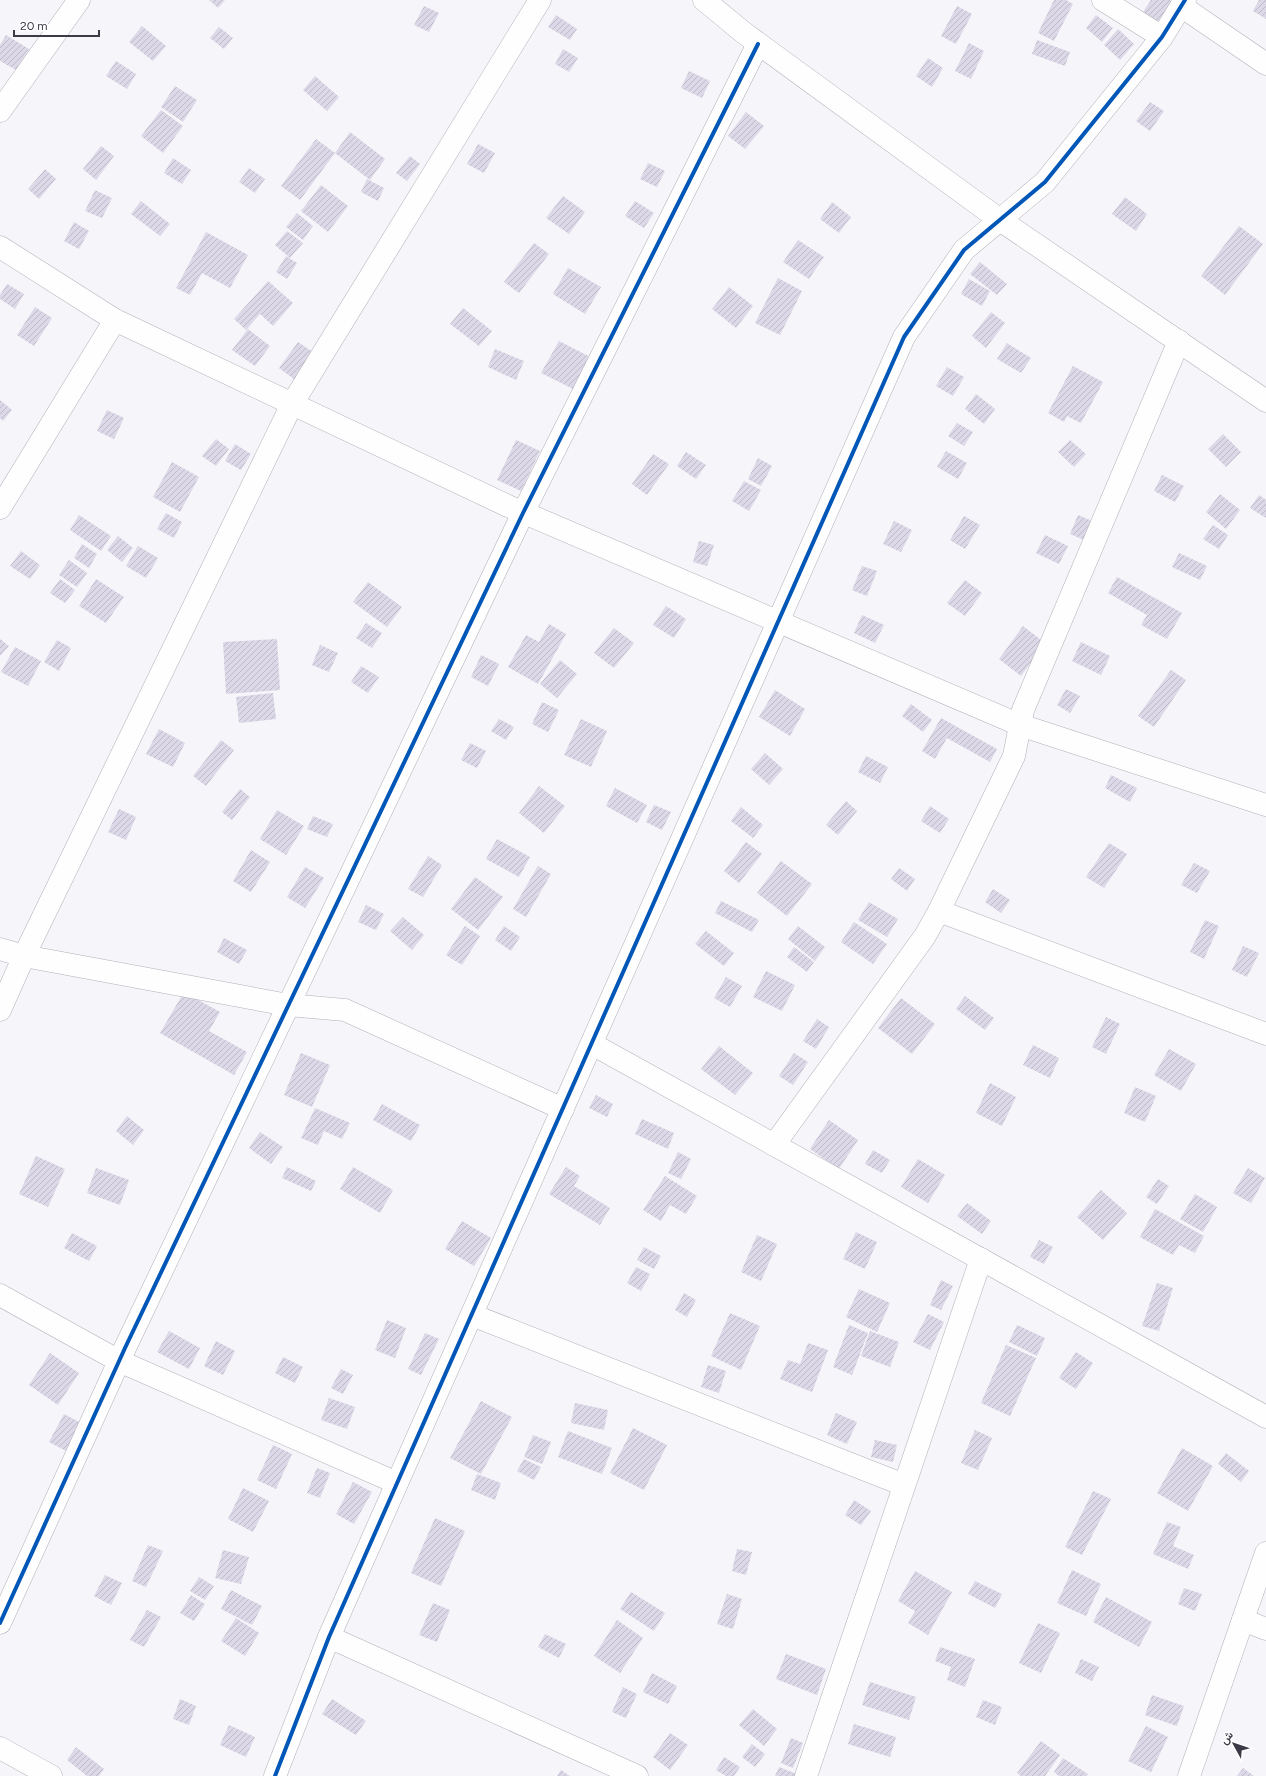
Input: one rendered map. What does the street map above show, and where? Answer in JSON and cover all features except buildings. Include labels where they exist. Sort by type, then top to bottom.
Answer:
[{"type":"street","points":[[0,111],[79,0]]},
{"type":"street","points":[[0,1010],[24,956],[292,404],[540,0]]},
{"type":"street","points":[[704,0],[758,44],[1000,220],[1266,401]]},
{"type":"street","points":[[1104,0],[1162,37]]},
{"type":"street","points":[[274,1776],[329,1637],[904,337],[964,250],[1045,182],[1162,37],[1183,3],[1266,64]]},
{"type":"street","points":[[0,1623],[119,1361],[522,513],[758,44]]},
{"type":"street","points":[[0,247],[116,320],[522,513],[1020,725],[1266,806]]},
{"type":"street","points":[[0,508],[116,320]]},
{"type":"street","points":[[774,1145],[925,936],[939,911],[1014,756],[1023,710],[1179,342]]},
{"type":"street","points":[[939,911],[1266,1034]]},
{"type":"street","points":[[0,949],[24,956],[288,1005],[345,1010],[563,1109]]},
{"type":"street","points":[[592,1044],[1266,1417]]},
{"type":"street","points":[[806,1776],[981,1259]]},
{"type":"street","points":[[0,1295],[119,1361],[398,1483]]},
{"type":"street","points":[[472,1315],[904,1485]]},
{"type":"street","points":[[1189,1776],[1266,1553]]},
{"type":"street","points":[[1243,1620],[1266,1629]]},
{"type":"street","points":[[329,1637],[637,1776]]},
{"type":"street","points":[[0,1748],[51,1776]]},
{"type":"cycle path","points":[[275,1776],[329,1637],[904,337],[964,250],[1045,182],[1162,37],[1185,0]]},
{"type":"cycle path","points":[[0,1623],[125,1348],[523,513],[758,44]]}]
